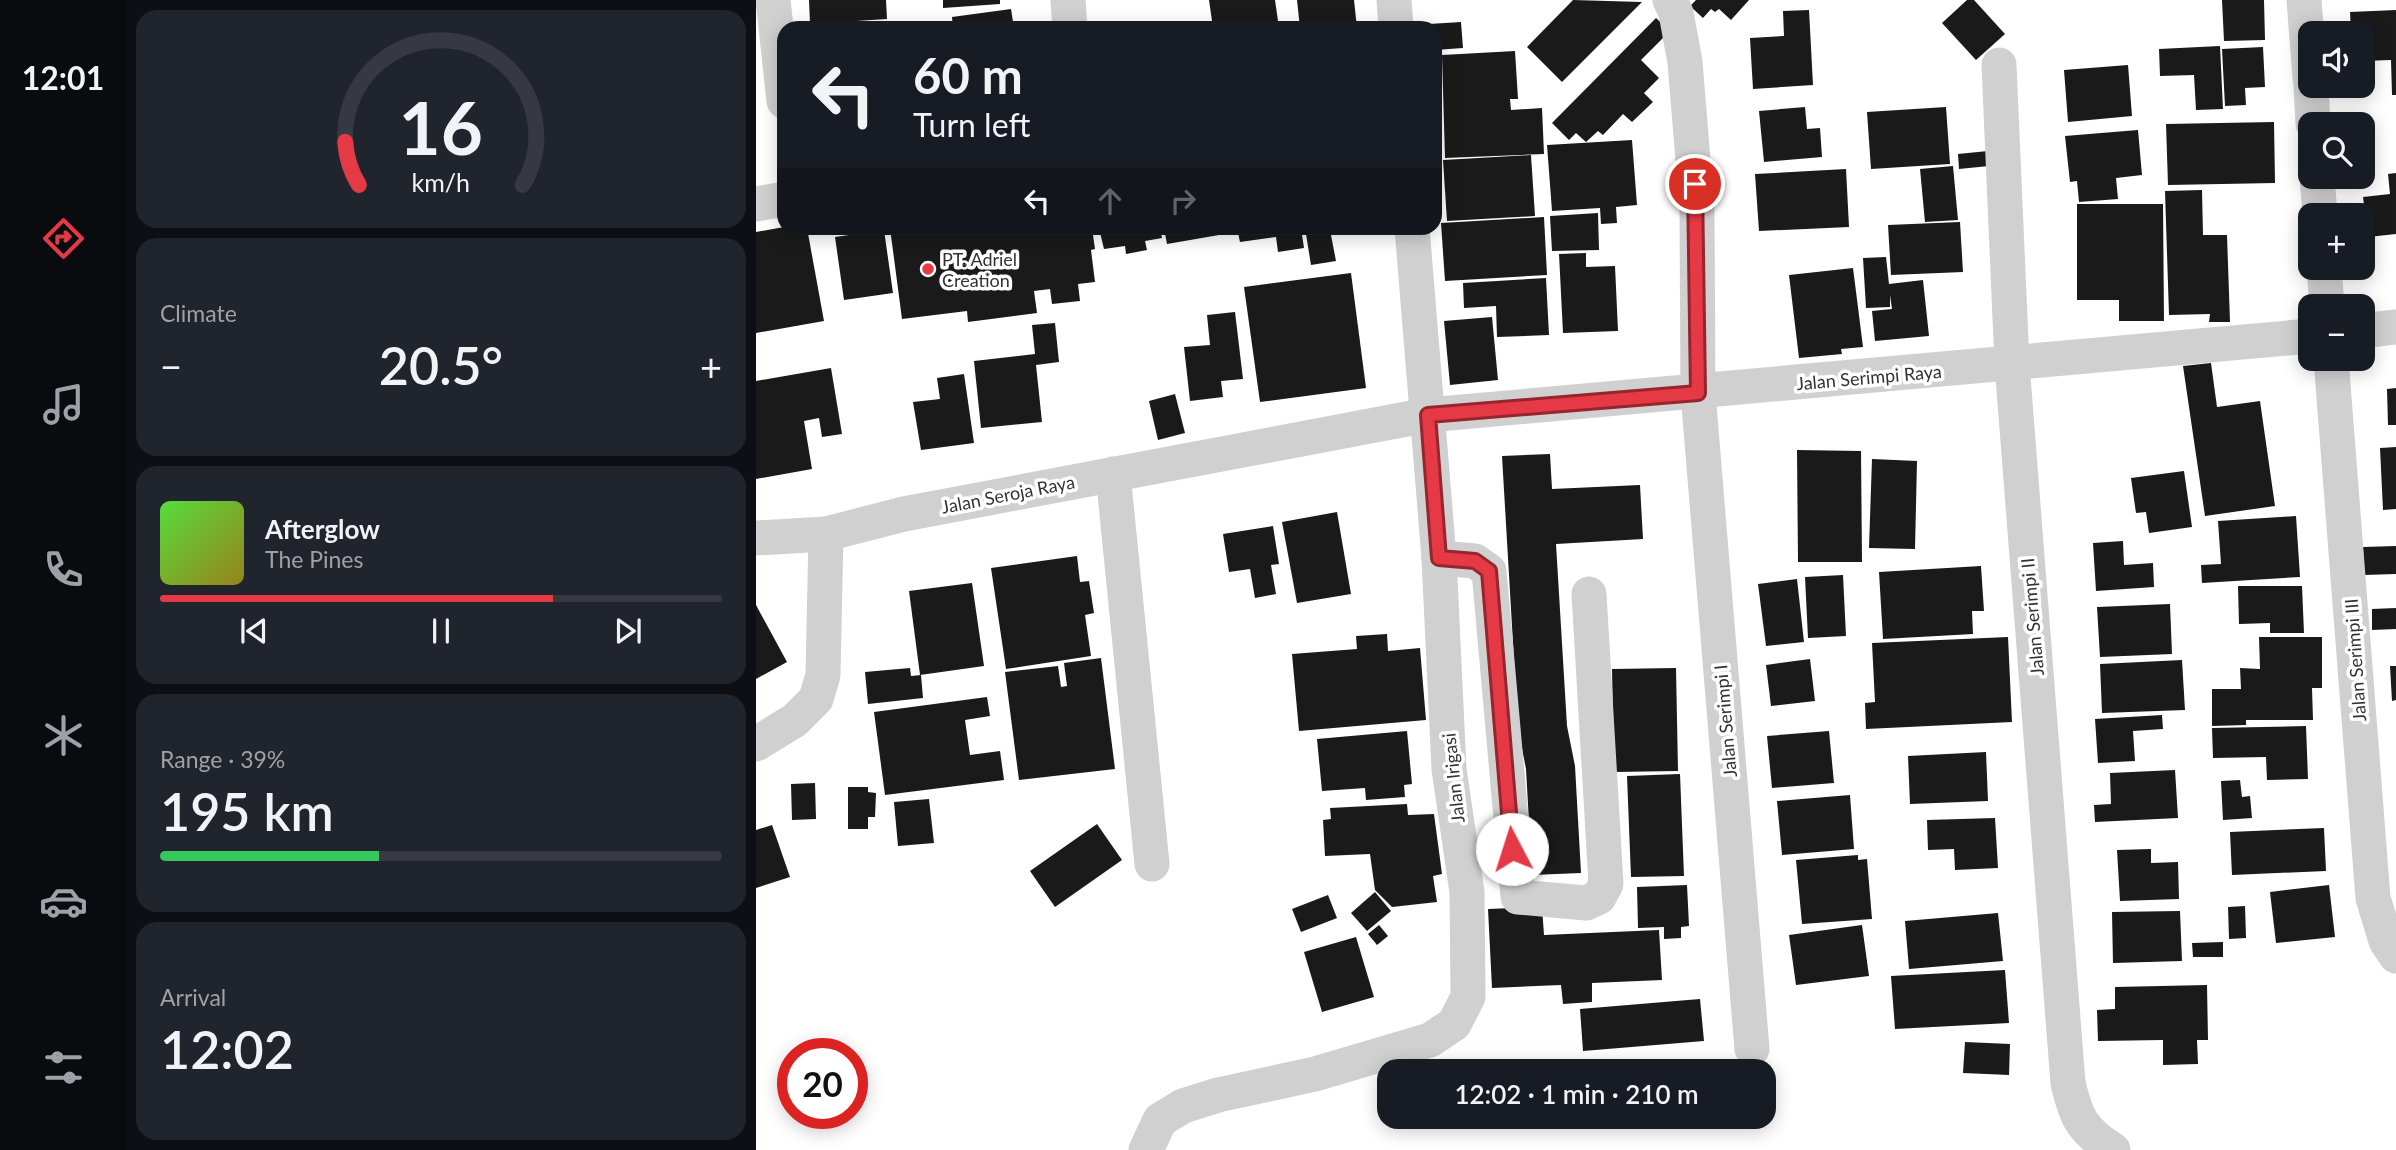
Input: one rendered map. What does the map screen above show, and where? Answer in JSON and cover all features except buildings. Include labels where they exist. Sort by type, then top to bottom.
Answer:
[{"type":"street","points":[[773,0],[777,37]]},
{"type":"street","points":[[1068,0],[1070,21]]},
{"type":"street","points":[[1394,0],[1396,21]]},
{"type":"street","name":"Jalan Serimpi I","points":[[1670,0],[1676,13],[1685,62],[1697,209],[1698,393],[1752,1049]]},
{"type":"street","points":[[2304,0],[2306,21]]},
{"type":"street","name":"Jalan Serimpi II","points":[[1999,65],[2012,364],[2067,1083],[2075,1114],[2091,1136],[2113,1150]]},
{"type":"street","points":[[756,204],[777,200]]},
{"type":"street","name":"Jalan Irigasi","points":[[1146,1150],[1160,1120],[1183,1106],[1218,1095],[1315,1074],[1430,1040],[1454,1024],[1468,997],[1467,892],[1449,769],[1439,558],[1413,235]]},
{"type":"street","points":[[2375,329],[2396,327]]},
{"type":"street","name":"Jalan Serimpi Raya","points":[[1428,415],[1698,393],[2298,337]]},
{"type":"street","name":"Jalan Serimpi III","points":[[2332,371],[2374,898],[2386,941],[2396,956]]},
{"type":"street","name":"Jalan Seroja Raya","points":[[756,538],[826,534],[904,514],[1428,415]]},
{"type":"street","points":[[1113,474],[1152,864]]},
{"type":"street","points":[[756,744],[795,720],[816,699],[823,675],[826,534]]},
{"type":"street","points":[[1439,558],[1475,561],[1489,571],[1518,897]]},
{"type":"street","points":[[1467,892],[1586,902],[1599,897],[1606,884],[1589,594]]},
{"type":"place","name":"PT. Adriel Creation","points":[[928,269]]},
{"type":"route","points":[[1512,849],[1489,571],[1475,561],[1439,558],[1428,415],[1698,393],[1695,184]]}]
